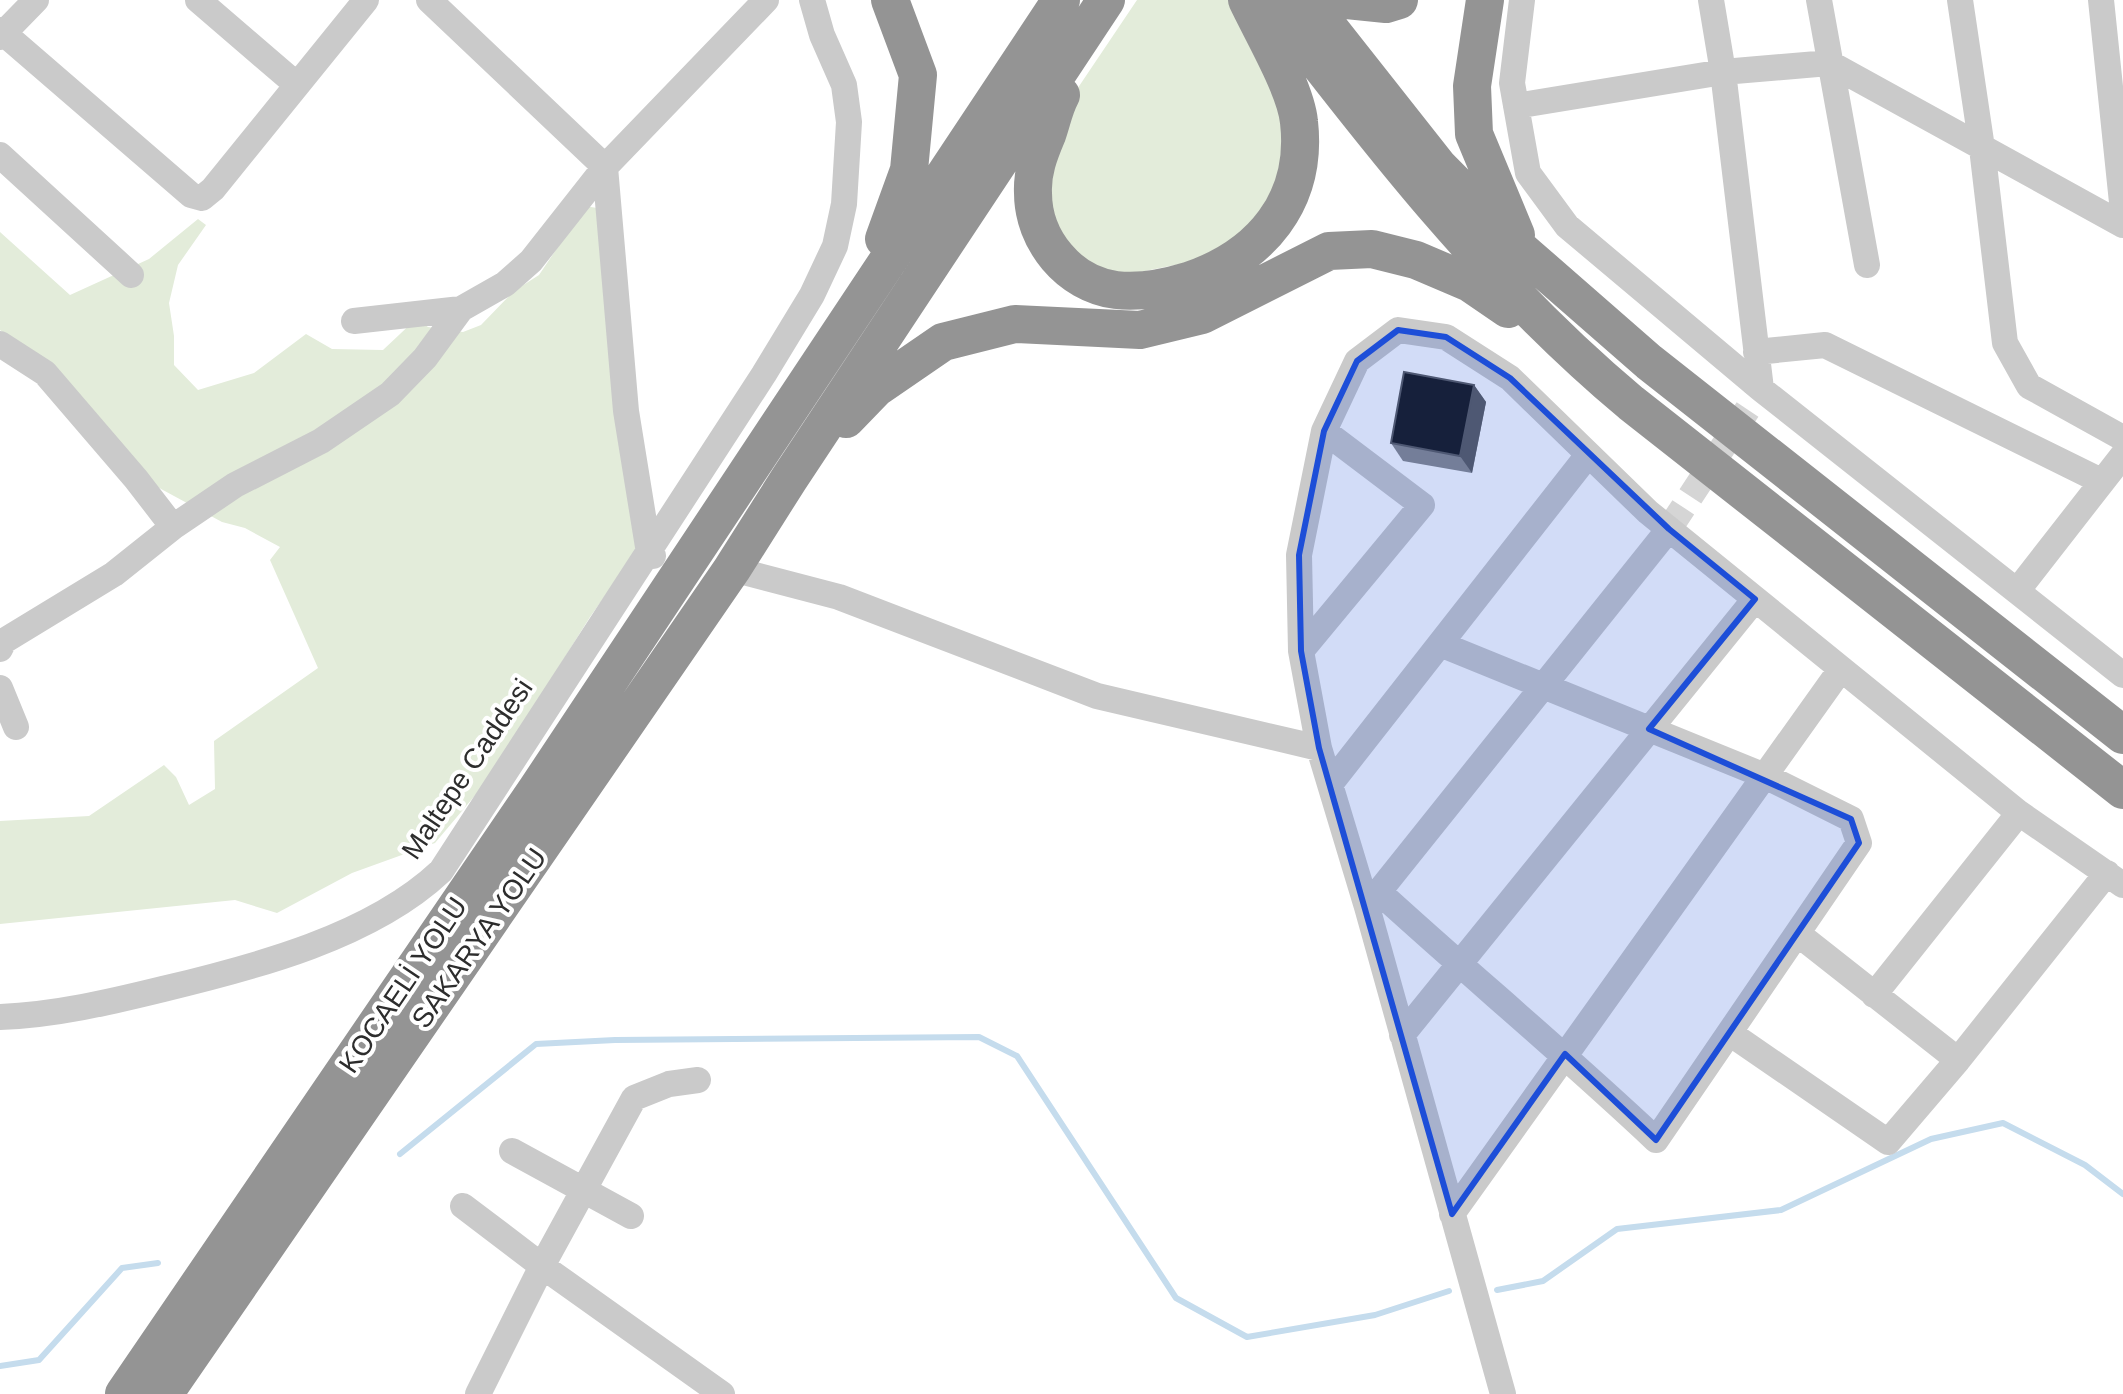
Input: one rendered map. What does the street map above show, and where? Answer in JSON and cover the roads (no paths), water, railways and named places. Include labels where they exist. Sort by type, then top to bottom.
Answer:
[{"type":"highway","points":[[664,563],[885,239],[909,170],[918,75],[890,0]]},
{"type":"highway","points":[[664,563],[1061,0]]},
{"type":"highway","points":[[1109,0],[1053,110],[1034,173],[1032,195],[1035,217],[1043,238],[1056,257],[1093,284],[1114,290],[1136,291],[1178,284],[1235,260],[1276,223],[1292,191],[1300,156],[1296,105],[1247,0]]},
{"type":"highway","points":[[789,479],[1109,0]]},
{"type":"highway","points":[[1270,0],[1431,203],[1523,305],[1573,354],[1643,413],[2123,790]]},
{"type":"highway","points":[[1307,0],[1438,166],[1523,252],[1649,362],[2123,735]]},
{"type":"highway","points":[[1347,0],[1386,4],[1399,0]]},
{"type":"highway","points":[[1485,0],[1472,86],[1474,134],[1523,252]]},
{"type":"highway","points":[[789,479],[876,388],[943,342],[1015,324],[1140,330],[1202,315],[1329,251],[1372,249],[1416,260],[1470,283],[1573,354]]},
{"type":"highway","name":"SAKARYA YOLU","points":[[164,1394],[732,569],[789,479]]},
{"type":"highway","name":"KOCAELİ YOLU","points":[[124,1394],[537,789],[664,563]]},
{"type":"street","points":[[36,0],[1,34],[191,195],[202,198],[213,189],[366,0]]},
{"type":"street","points":[[198,0],[297,85]]},
{"type":"street","points":[[354,321],[461,309],[505,284],[531,261],[605,167],[765,0]]},
{"type":"street","name":"Maltepe Caddesi","points":[[0,1017],[105,1003],[276,958],[369,921],[421,890],[441,871],[664,563],[812,295],[835,246],[844,204],[849,122],[844,85],[822,35],[812,0]]},
{"type":"street","points":[[1522,0],[1512,83],[1528,173],[1567,226],[1761,389],[2122,672]]},
{"type":"street","points":[[1711,0],[1723,72],[1761,389]]},
{"type":"street","points":[[1819,0],[1867,265]]},
{"type":"street","points":[[1960,0],[1982,148],[2005,343],[2029,386],[2123,438]]},
{"type":"street","points":[[2101,0],[2123,212]]},
{"type":"street","points":[[442,4],[605,167],[626,411],[664,563]]},
{"type":"street","points":[[1516,106],[1723,72],[1829,63],[2123,225]]},
{"type":"street","points":[[0,155],[131,275]]},
{"type":"street","points":[[0,649],[4,641],[114,574],[173,527],[235,485],[321,441],[390,394],[425,358],[461,309]]},
{"type":"street","points":[[1503,1394],[1402,1035],[1373,900],[1319,748],[1301,651],[1299,555],[1324,431],[1357,361],[1398,330],[1446,337],[1510,378],[1669,529],[2019,813],[2115,879],[1888,1142],[1731,1034]]},
{"type":"street","points":[[0,344],[45,373],[173,527]]},
{"type":"street","points":[[1756,352],[1825,345],[2101,481]]},
{"type":"street","points":[[1301,651],[1422,505],[1324,431]]},
{"type":"street","points":[[1331,783],[1588,455]]},
{"type":"street","points":[[2017,591],[2123,455]]},
{"type":"street","points":[[1373,900],[1669,529]]},
{"type":"street","points":[[732,569],[839,597],[1097,696],[1319,748]]},
{"type":"street","points":[[1402,1035],[1755,599]]},
{"type":"street","points":[[1373,900],[1459,964],[1565,1054],[1656,1140],[1859,843],[1851,819],[1765,776],[1440,644]]},
{"type":"street","points":[[1452,1214],[1841,669]]},
{"type":"street","points":[[0,688],[16,727]]},
{"type":"street","points":[[1874,995],[2019,813]]},
{"type":"street","points":[[1798,934],[1958,1060]]},
{"type":"street","points":[[478,1394],[542,1266],[634,1098],[669,1084],[698,1080]]},
{"type":"street","points":[[512,1151],[631,1216]]},
{"type":"street","points":[[463,1206],[722,1394]]},
{"type":"waterway","points":[[400,1154],[536,1044],[615,1040],[979,1037],[1017,1056],[1176,1298],[1247,1337],[1375,1315],[1449,1291]]},
{"type":"waterway","points":[[1497,1290],[1543,1281],[1617,1229],[1781,1210],[1931,1139],[2003,1123],[2085,1165],[2123,1194]]},
{"type":"waterway","points":[[0,1366],[39,1360],[122,1268],[158,1263]]},
{"type":"tunnel","points":[[1669,529],[1761,389]]}]
